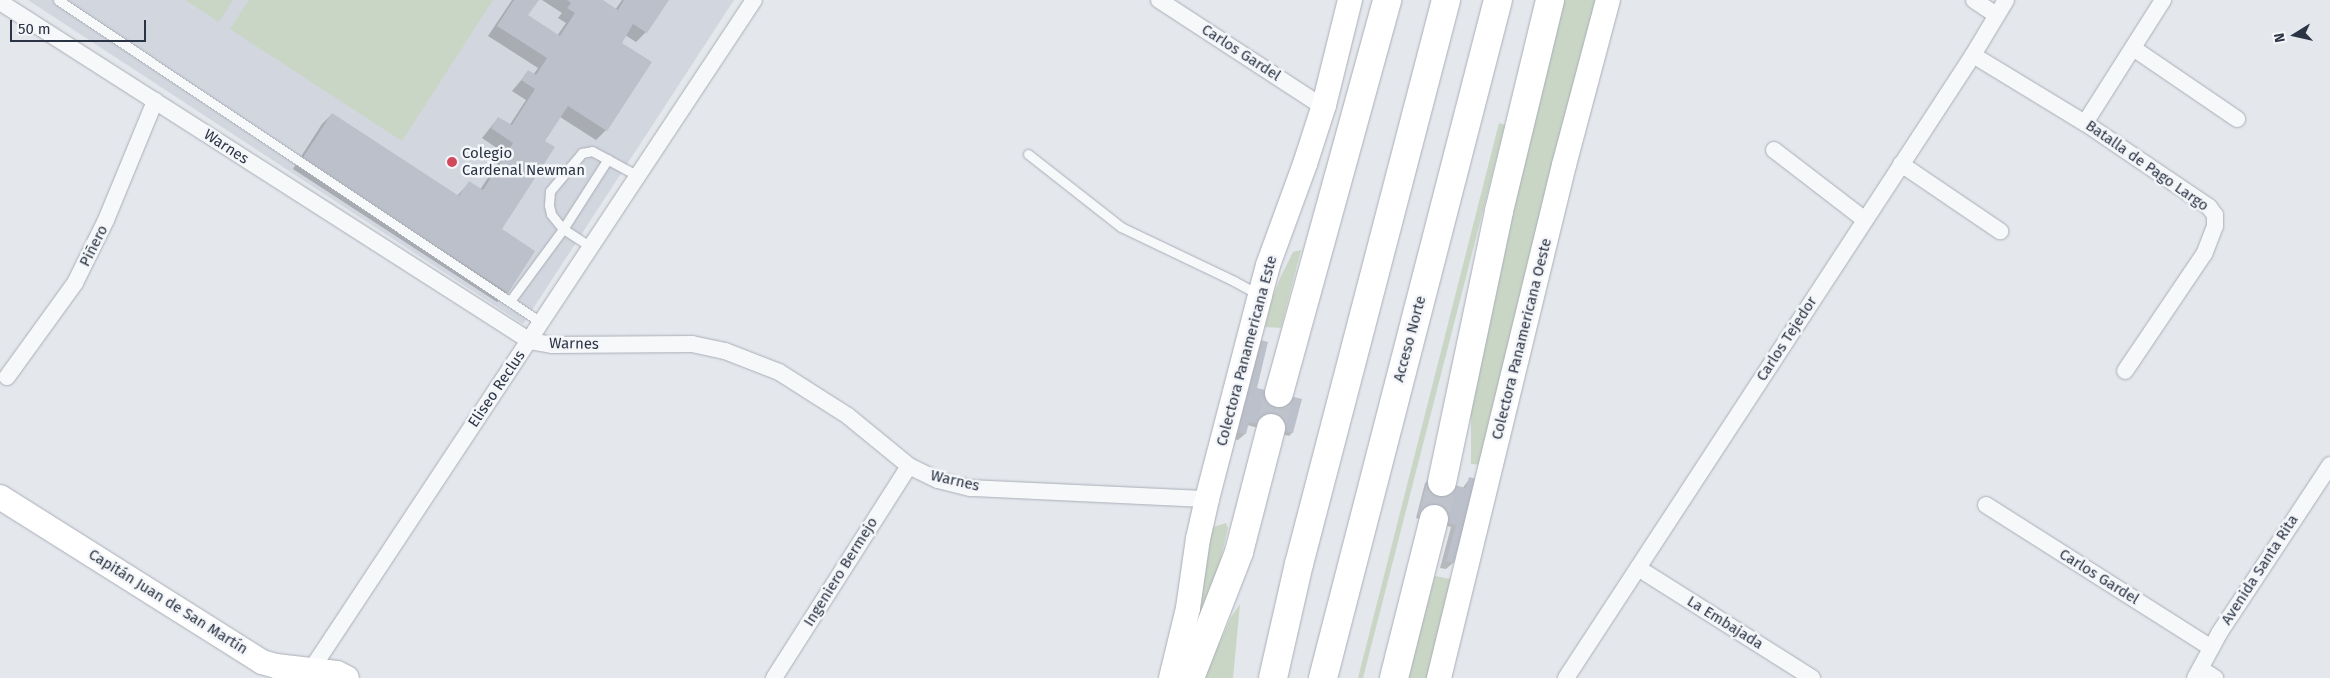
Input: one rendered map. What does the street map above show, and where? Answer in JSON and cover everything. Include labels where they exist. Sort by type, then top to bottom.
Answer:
[{"type":"highway","points":[[1279,394],[1387,0]]},
{"type":"highway","points":[[1273,678],[1299,564],[1446,0]]},
{"type":"highway","name":"Acceso Norte","points":[[1322,678],[1498,0]]},
{"type":"highway","points":[[1442,482],[1499,211],[1550,0]]},
{"type":"highway","points":[[1190,678],[1239,552],[1270,428]]},
{"type":"highway","points":[[1394,678],[1434,519]]},
{"type":"street","name":"Eliseo Reclus","points":[[308,674],[754,0]]},
{"type":"street","name":"Carlos Gardel","points":[[1159,0],[1323,106]]},
{"type":"street","name":"Colectora Panamericana Este","points":[[1171,678],[1188,608],[1198,539],[1207,499],[1260,295],[1323,106],[1350,0]]},
{"type":"street","name":"Colectora Panamericana Oeste","points":[[1439,678],[1564,165],[1608,0]]},
{"type":"street","points":[[1974,0],[1996,15]]},
{"type":"street","name":"Carlos Tejedor","points":[[1566,678],[1864,219],[1973,55],[2006,0]]},
{"type":"street","points":[[2085,123],[2162,0]]},
{"type":"street","name":"Warnes","points":[[0,2],[530,340],[552,345],[692,344],[725,351],[779,372],[848,416],[909,466],[938,480],[971,488],[1207,499]]},
{"type":"street","points":[[2133,48],[2237,119]]},
{"type":"street","name":"Batalla de Pago Largo","points":[[1973,55],[2085,123],[2209,206],[2215,215],[2216,226],[2204,254],[2126,371]]},
{"type":"street","name":"Piñero","points":[[7,377],[75,283],[106,220],[155,101]]},
{"type":"street","points":[[1774,150],[1864,219]]},
{"type":"street","points":[[1901,164],[2000,231]]},
{"type":"street","name":"Avenida Santa Rita","points":[[2198,673],[2220,632],[2330,465]]},
{"type":"street","name":"Ingeniero Bermejo","points":[[774,678],[909,466]]},
{"type":"street","name":"Capitán Juan de San Martín","points":[[0,497],[262,662],[308,674],[337,673],[347,678]]},
{"type":"street","name":"Carlos Gardel","points":[[1986,505],[2211,648]]},
{"type":"street","name":"La Embajada","points":[[1638,568],[1812,678]]},
{"type":"street","points":[[2198,673],[2215,678]]},
{"type":"lane","points":[[58,0],[542,323]]},
{"type":"lane","points":[[591,247],[563,229],[552,214],[549,205],[550,191],[582,152],[592,151],[638,176]]},
{"type":"lane","points":[[1028,154],[1121,227],[1260,295]]},
{"type":"lane","points":[[510,301],[563,229],[608,159]]},
{"type":"shaded area","name":"Colegio Cardenal Newman","points":[[28,0],[734,0],[523,324]]},
{"type":"green space","points":[[185,0],[233,0],[219,22]]},
{"type":"green space","points":[[249,0],[493,0],[402,141],[230,29]]},
{"type":"green space","points":[[1557,0],[1599,0],[1483,465],[1471,464],[1471,401]]},
{"type":"green space","points":[[1499,123],[1505,125],[1363,678],[1358,678]]},
{"type":"green space","points":[[1301,250],[1281,328],[1265,327],[1272,299],[1281,276],[1293,252]]},
{"type":"green space","points":[[1226,523],[1228,528],[1222,554],[1195,649],[1197,609],[1207,529]]},
{"type":"green space","points":[[1435,576],[1455,580],[1430,678],[1407,678]]},
{"type":"green space","points":[[1240,604],[1233,678],[1202,678],[1205,676],[1231,617]]},
{"type":"building","points":[[514,0],[539,0],[528,15],[560,36],[575,13],[567,8],[571,3],[567,0],[603,0],[618,10],[624,0],[669,0],[647,33],[633,24],[622,43],[652,62],[607,131],[568,106],[545,141],[555,147],[502,229],[535,251],[508,293],[302,159],[332,113],[459,196],[469,181],[483,190],[513,143],[491,128],[498,117],[512,125],[535,89],[521,80],[528,70],[536,75],[547,58],[497,26]]},
{"type":"building","points":[[1257,339],[1268,342],[1257,388],[1302,399],[1293,433],[1249,422],[1246,434],[1235,432]]},
{"type":"building","points":[[1469,477],[1477,479],[1454,563],[1446,561],[1456,525],[1418,515],[1428,478],[1466,488]]},
{"type":"tunnel","points":[[1271,428],[1279,393]]},
{"type":"tunnel","points":[[1434,519],[1442,482]]},
{"type":"place","name":"Colegio Cardenal Newman","points":[[452,162]]}]
